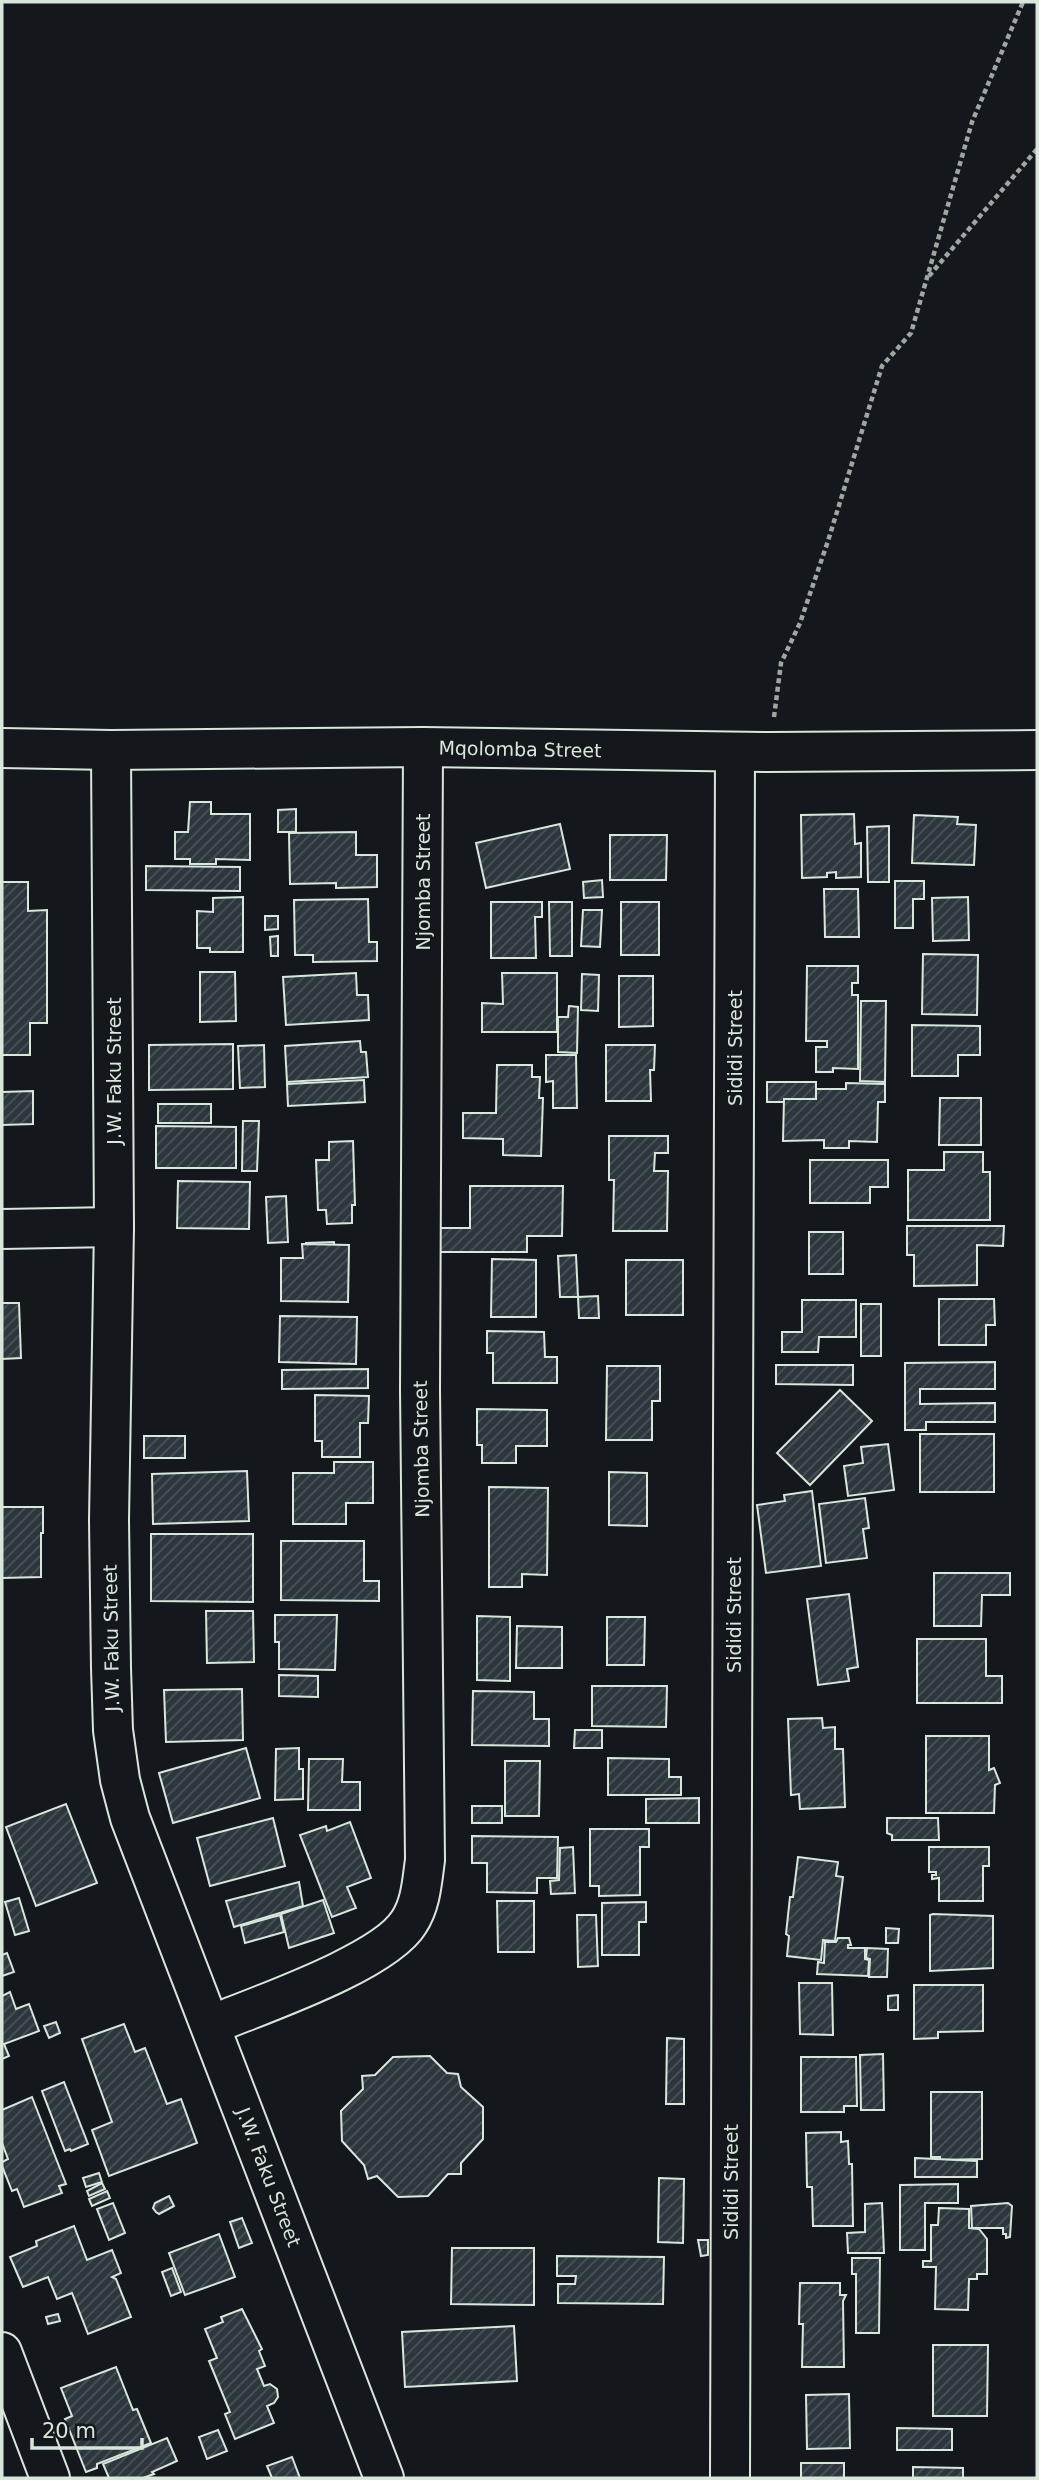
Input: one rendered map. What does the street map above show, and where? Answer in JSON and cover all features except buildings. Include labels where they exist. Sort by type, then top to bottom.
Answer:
[{"type":"street","name":"Mqolomba Street","points":[[2,748],[111,750],[423,747],[752,752],[1037,750]]},
{"type":"street","name":"Njomba Street","points":[[211,2025],[348,1968],[387,1946],[409,1923],[420,1897],[425,1860],[420,1403],[423,747]]},
{"type":"street","name":"J.W. Faku Street","points":[[111,750],[114,1227],[109,1520],[113,1730],[120,1780],[130,1818],[384,2478]]},
{"type":"street","name":"Sididi Street","points":[[730,2478],[752,752]]},
{"type":"street","points":[[2,1229],[114,1227]]},
{"type":"street","points":[[2,2352],[50,2478]]},
{"type":"path","points":[[752,752],[781,663],[800,623],[828,541],[882,366],[911,333],[972,122],[1023,2]]},
{"type":"path","points":[[926,279],[1037,149]]}]
